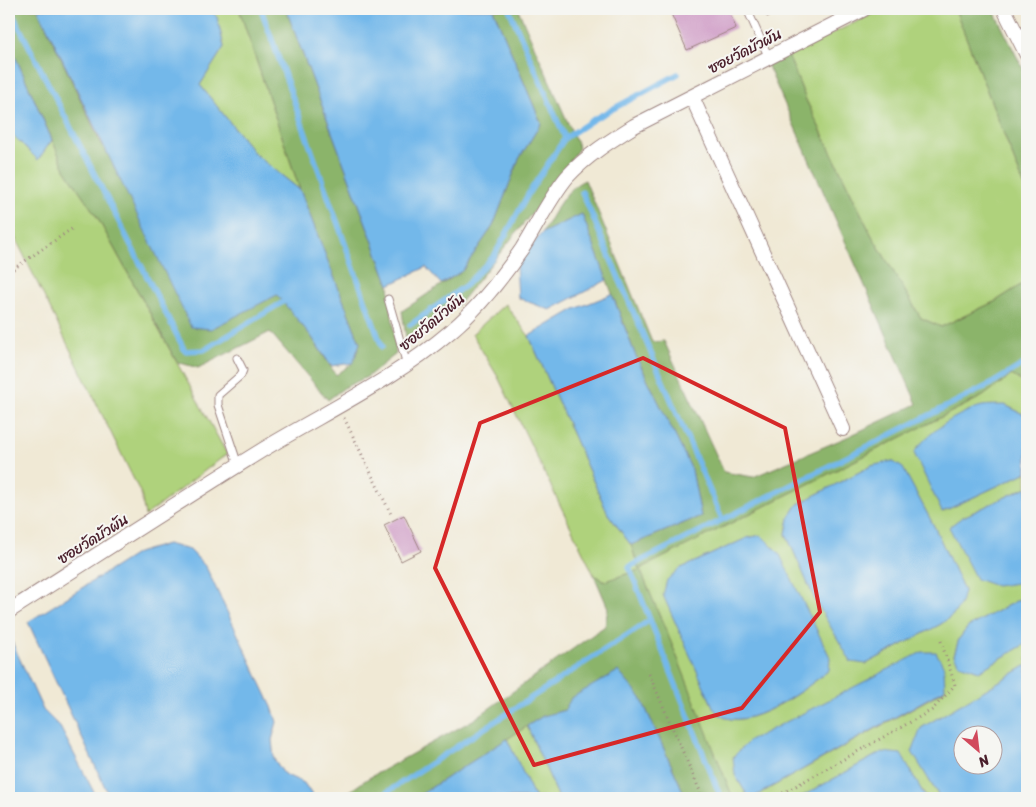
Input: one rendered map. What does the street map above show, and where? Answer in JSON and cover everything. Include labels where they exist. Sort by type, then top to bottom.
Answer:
[{"type":"street","name":"ซอยวัดบัวผัน","points":[[9,611],[238,466],[407,365],[452,331],[482,301],[521,249],[553,196],[568,177],[585,160],[609,142],[634,126],[864,9]]},
{"type":"street","points":[[1004,9],[1024,38],[1027,55]]},
{"type":"street","points":[[692,96],[843,429]]},
{"type":"lane","points":[[748,9],[769,58]]},
{"type":"lane","points":[[388,298],[407,365]]},
{"type":"lane","points":[[237,358],[243,370],[241,375],[218,395],[218,405],[238,466]]},
{"type":"path","points":[[9,272],[73,228]]},
{"type":"path","points":[[338,406],[391,514]]},
{"type":"path","points":[[774,798],[932,710],[955,686],[940,638]]},
{"type":"path","points":[[649,674],[704,798]]},
{"type":"highlighted area","points":[[643,358],[785,428],[820,612],[742,708],[534,765],[435,568],[480,423]]},
{"type":"green space","points":[[9,9],[38,9],[99,139],[211,329],[277,294],[311,336],[336,375],[353,363],[360,343],[300,190],[239,9],[286,9],[389,285],[396,354],[367,377],[345,387],[328,400],[270,332],[198,368],[177,362],[97,217],[65,169],[9,42]]},
{"type":"green space","points":[[209,9],[239,9],[300,190],[255,154],[200,85],[224,47],[217,17]]},
{"type":"green space","points":[[493,9],[518,9],[579,148],[541,202],[458,305],[406,338],[402,311],[462,271],[493,226],[519,159],[541,123]]},
{"type":"green space","points":[[883,9],[955,9],[1027,193],[1027,281],[996,301],[941,327],[921,318],[871,234],[806,100],[788,55]]},
{"type":"green space","points":[[955,9],[993,9],[1027,77],[1027,193]]},
{"type":"green space","points":[[788,55],[806,100],[871,234],[921,318],[941,327],[996,301],[1027,281],[1027,393],[1020,380],[1011,375],[983,396],[640,569],[733,798],[686,798],[641,698],[565,710],[543,716],[415,798],[340,798],[367,779],[473,720],[605,626],[608,608],[594,575],[605,581],[639,570],[631,545],[701,516],[692,470],[635,354],[582,214],[542,233],[560,203],[571,189],[578,184],[585,180],[652,342],[664,341],[724,472],[753,477],[847,437],[917,404],[767,64]]},
{"type":"green space","points":[[9,131],[38,160],[52,140],[65,169],[97,217],[227,454],[145,516],[141,494],[9,225]]},
{"type":"green space","points":[[505,304],[529,336],[608,514],[631,545],[640,569],[983,396],[1012,375],[1018,379],[1026,392],[1027,416],[1005,405],[942,512],[1027,472],[1027,487],[961,518],[1018,583],[1027,579],[1027,595],[968,627],[959,639],[954,655],[960,664],[979,671],[1027,643],[1027,665],[921,728],[929,780],[940,798],[926,798],[923,791],[882,752],[799,798],[752,798],[945,690],[735,775],[749,798],[733,798],[639,570],[605,581],[594,575],[498,377],[472,334]],"holes":[[[871,466],[903,469],[935,528],[964,591],[954,614],[941,624],[866,664],[815,600],[786,534],[789,518],[798,504]],[[761,536],[829,670],[795,695],[766,712],[752,717],[726,718],[714,709],[664,595],[667,580],[679,569],[747,538]]]},
{"type":"green space","points":[[527,726],[559,798],[535,798],[507,739]]},
{"type":"water","points":[[38,9],[209,9],[217,17],[224,47],[200,85],[255,154],[300,190],[360,343],[353,363],[331,366],[311,336],[277,295],[211,329],[191,327]]},
{"type":"water","points":[[286,9],[493,9],[541,123],[519,159],[493,226],[462,271],[441,284],[426,267],[389,285]]},
{"type":"water","points":[[9,42],[52,140],[38,160],[9,131]]},
{"type":"water","points":[[582,214],[607,280],[550,310],[518,298],[516,264],[542,233]]},
{"type":"water","points":[[612,294],[635,354],[692,470],[701,516],[631,545],[608,514],[529,336],[575,309]]},
{"type":"water","points":[[1005,405],[1027,416],[1027,472],[942,512],[914,453],[926,438],[944,424],[963,413],[982,406]]},
{"type":"water","points":[[892,461],[903,468],[935,528],[964,591],[961,603],[954,614],[941,624],[866,664],[851,662],[815,600],[786,534],[789,518],[798,504],[871,466]]},
{"type":"water","points":[[1027,487],[1027,579],[1018,583],[996,586],[976,579],[949,527],[961,518]]},
{"type":"water","points":[[761,535],[779,553],[830,657],[829,670],[808,686],[766,712],[738,719],[726,718],[714,709],[663,595],[667,580],[679,569],[747,538]]},
{"type":"water","points":[[167,544],[190,550],[206,567],[272,707],[277,722],[272,740],[274,759],[284,774],[304,783],[314,798],[110,798],[28,622],[137,553]]},
{"type":"water","points":[[1027,595],[1027,643],[979,671],[959,664],[954,655],[959,639],[968,627]]},
{"type":"water","points":[[12,642],[43,710],[60,727],[97,798],[9,798],[9,644]]},
{"type":"water","points":[[922,652],[936,652],[944,667],[945,689],[749,798],[735,775],[733,757],[749,741]]},
{"type":"water","points":[[1027,665],[1027,798],[940,798],[912,752],[921,728]]},
{"type":"water","points":[[618,671],[641,698],[686,798],[559,798],[527,726],[543,716],[565,710],[571,698]]},
{"type":"water","points":[[507,739],[535,798],[415,798]]},
{"type":"water","points":[[882,752],[901,754],[926,798],[799,798]]},
{"type":"building","points":[[669,9],[728,9],[736,28],[687,50]]},
{"type":"building","points":[[764,9],[785,9],[767,17]]},
{"type":"building","points":[[404,515],[421,551],[401,561],[384,525]]},
{"type":"waterway","points":[[10,9],[185,351],[204,350],[283,302]]},
{"type":"waterway","points":[[261,9],[382,347]]},
{"type":"waterway","points":[[509,9],[565,138]]},
{"type":"waterway","points":[[410,325],[466,285],[494,256],[530,191],[565,138],[594,119],[678,74]]},
{"type":"waterway","points":[[582,192],[722,519]]},
{"type":"waterway","points":[[721,798],[629,567],[989,385],[1027,362]]},
{"type":"waterway","points":[[378,798],[650,620]]}]
